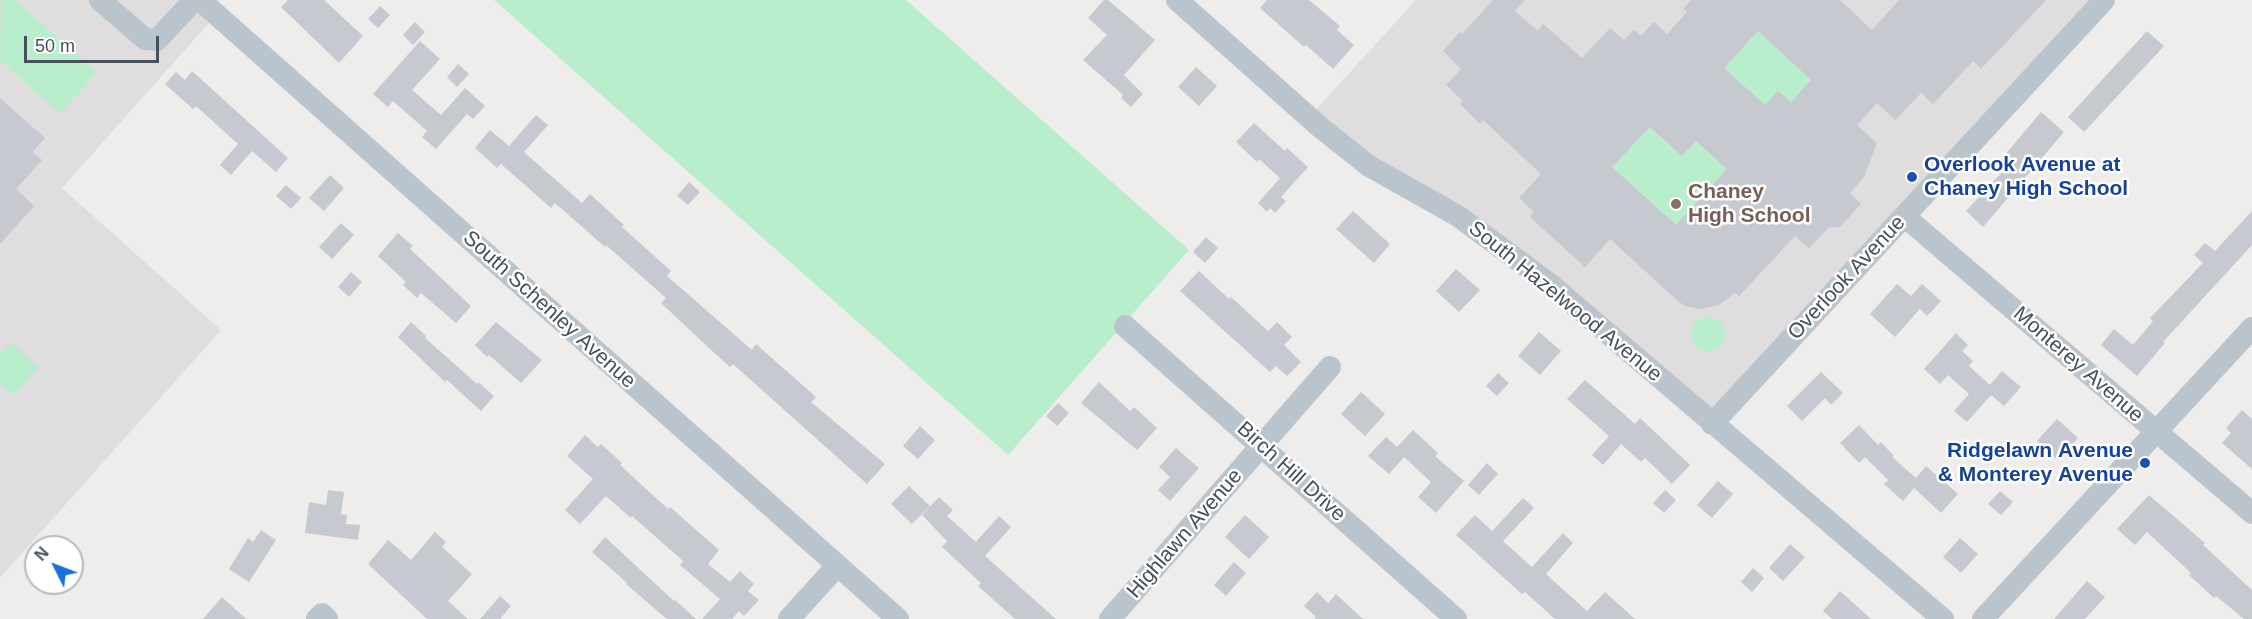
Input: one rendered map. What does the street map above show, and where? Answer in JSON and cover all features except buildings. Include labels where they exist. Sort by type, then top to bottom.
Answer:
[{"type":"street","points":[[100,0],[145,39],[157,40],[194,0]]},
{"type":"street","name":"South Schenley Avenue","points":[[200,0],[898,619]]},
{"type":"street","name":"South Hazelwood Avenue","points":[[1177,0],[1321,128],[1369,166],[1458,216],[1550,284],[1943,619]]},
{"type":"street","name":"Overlook Avenue","points":[[1712,424],[2104,0]]},
{"type":"street","name":"Monterey Avenue","points":[[1904,216],[2252,513]]},
{"type":"street","name":"Birch Hill Drive","points":[[1125,326],[1456,619]]},
{"type":"street","points":[[1983,619],[2252,328]]},
{"type":"street","name":"Highlawn Avenue","points":[[1110,619],[1330,367]]},
{"type":"street","points":[[789,619],[837,566]]},
{"type":"shaded area","points":[[0,0],[200,0],[217,14],[62,188],[221,330],[38,535],[24,535],[24,551],[0,578]]},
{"type":"shaded area","name":"Chaney High School","points":[[1416,0],[2104,0],[1712,424],[1550,284],[1309,117]]},
{"type":"green space","points":[[1,0],[15,0],[97,72],[60,114],[0,60]]},
{"type":"green space","points":[[494,0],[906,0],[1189,250],[1008,455]]},
{"type":"green space","points":[[1758,31],[1814,82],[1805,86],[1791,102],[1778,91],[1765,105],[1722,66]]},
{"type":"green space","points":[[1650,127],[1682,156],[1696,141],[1727,169],[1676,225],[1612,167]]},
{"type":"green space","points":[[1708,317],[1720,322],[1725,334],[1720,346],[1708,351],[1696,346],[1691,334],[1696,322]]},
{"type":"green space","points":[[11,343],[39,367],[13,395],[0,383],[0,355]]},
{"type":"place","name":"Overlook Avenue at Chaney High School","points":[[1912,177]]},
{"type":"place","name":"Chaney High School","points":[[1676,204]]},
{"type":"place","name":"Ridgelawn Avenue & Monterey Avenue","points":[[2145,463]]}]
